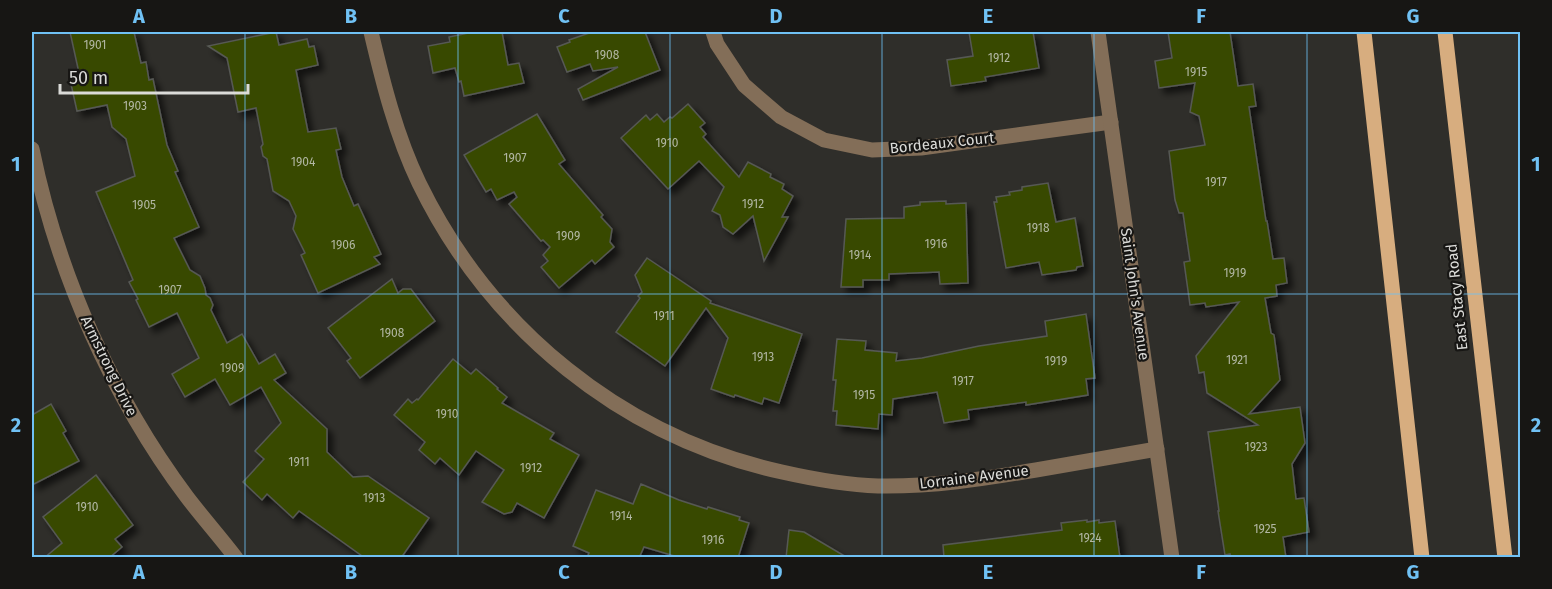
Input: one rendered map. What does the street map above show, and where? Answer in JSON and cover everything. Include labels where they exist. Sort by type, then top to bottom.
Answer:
[{"type":"main road","points":[[1364,32],[1422,558]]},
{"type":"main road","name":"East Stacy Road","points":[[1445,32],[1504,558]]},
{"type":"street","name":"Lorraine Avenue","points":[[371,32],[394,122],[418,182],[449,238],[487,291],[530,338],[579,380],[633,415],[690,444],[751,465],[813,479],[877,486],[942,484],[1157,449]]},
{"type":"street","name":"Bordeaux Court","points":[[713,32],[717,44],[744,85],[781,117],[824,140],[872,150],[921,148],[1111,122]]},
{"type":"street","name":"Saint John's Avenue","points":[[1098,32],[1172,558]]},
{"type":"street","name":"Armstrong Drive","points":[[32,149],[39,186],[64,268],[98,348],[138,425],[187,497],[236,558]]},
{"type":"building","points":[[70,32],[134,32],[141,63],[146,62],[149,80],[153,79],[167,145],[178,171],[175,172],[199,227],[174,238],[190,270],[200,276],[206,295],[213,305],[211,310],[227,343],[242,334],[259,364],[275,354],[286,373],[274,380],[327,429],[327,452],[353,477],[368,476],[429,518],[401,558],[365,558],[299,511],[293,518],[267,494],[262,500],[243,482],[264,459],[255,451],[281,423],[261,387],[230,405],[215,379],[185,397],[172,374],[199,358],[177,313],[149,327],[136,300],[138,299],[129,282],[133,280],[96,192],[135,176],[126,139],[112,127],[107,105],[77,111],[71,84],[81,82]]},
{"type":"building","points":[[276,32],[279,45],[307,39],[309,47],[314,46],[318,65],[296,70],[308,132],[336,128],[341,149],[336,150],[342,177],[354,206],[358,204],[381,254],[374,257],[380,264],[318,293],[301,255],[305,253],[293,229],[296,216],[289,201],[273,191],[267,159],[263,156],[261,147],[263,144],[256,108],[238,112],[227,58],[208,46]]},
{"type":"building","points":[[473,32],[502,32],[508,65],[519,63],[524,83],[464,96],[455,68],[433,73],[428,46],[450,42],[449,37]]},
{"type":"building","points":[[592,32],[645,32],[660,70],[583,100],[578,89],[618,67],[593,71],[590,64],[567,72],[557,47]]},
{"type":"building","points":[[969,32],[1033,32],[1039,68],[985,77],[986,81],[951,86],[947,60],[973,56]]},
{"type":"building","points":[[1168,32],[1230,32],[1238,86],[1253,84],[1256,106],[1249,107],[1266,221],[1273,259],[1284,258],[1287,283],[1276,285],[1277,296],[1265,298],[1271,333],[1274,335],[1280,380],[1249,414],[1300,407],[1305,443],[1292,464],[1296,499],[1304,498],[1309,532],[1283,537],[1286,558],[1231,558],[1230,554],[1225,555],[1208,432],[1258,425],[1207,393],[1204,372],[1199,373],[1196,356],[1239,302],[1206,307],[1205,303],[1190,305],[1184,262],[1190,261],[1183,213],[1179,213],[1175,200],[1169,151],[1205,145],[1199,116],[1190,112],[1195,83],[1159,88],[1155,61],[1172,58]]},
{"type":"building","points":[[688,104],[705,123],[700,127],[706,134],[703,137],[739,177],[748,162],[771,174],[770,177],[784,184],[782,189],[793,196],[782,217],[788,217],[764,261],[753,216],[733,234],[723,227],[720,215],[712,211],[724,187],[699,161],[668,189],[621,138],[646,115],[650,120],[657,114],[664,122]]},
{"type":"building","points":[[537,114],[565,160],[559,164],[603,215],[601,217],[612,229],[610,242],[614,247],[595,264],[592,260],[559,288],[541,267],[548,261],[543,255],[550,247],[543,240],[541,241],[509,204],[517,197],[514,192],[497,200],[491,189],[486,192],[464,155]]},
{"type":"building","points":[[1048,183],[1056,222],[1075,218],[1083,266],[1077,267],[1076,270],[1042,275],[1039,262],[1006,268],[994,202],[997,202],[996,197],[1010,195],[1009,192],[1022,190],[1022,187]]},
{"type":"building","points":[[946,201],[946,204],[966,203],[968,283],[940,284],[939,272],[889,274],[889,280],[863,280],[863,287],[841,287],[846,219],[904,218],[904,207],[920,205],[920,202]]},
{"type":"building","points":[[647,258],[711,301],[710,303],[802,334],[779,403],[764,398],[762,404],[711,389],[728,338],[706,308],[665,366],[616,332],[640,298],[638,296],[642,292],[635,275]]},
{"type":"building","points":[[392,279],[398,293],[403,289],[411,289],[435,321],[360,378],[347,361],[351,358],[328,328]]},
{"type":"building","points":[[1086,314],[1095,378],[1086,379],[1088,395],[1026,405],[1026,402],[968,410],[969,419],[944,423],[937,392],[893,399],[892,415],[879,414],[878,429],[836,425],[837,411],[833,411],[836,380],[833,380],[837,339],[866,341],[865,350],[897,353],[896,361],[1047,336],[1045,321]]},
{"type":"building","points":[[453,359],[471,374],[476,369],[507,397],[502,403],[554,433],[550,439],[579,455],[544,518],[517,503],[512,512],[504,514],[482,502],[504,470],[476,451],[459,475],[440,458],[435,464],[419,450],[425,442],[394,415],[408,399],[412,403],[418,400]]},
{"type":"building","points":[[51,404],[66,431],[63,433],[79,461],[32,485],[32,415]]},
{"type":"building","points":[[96,475],[133,525],[115,539],[122,547],[109,558],[44,558],[62,543],[43,517]]},
{"type":"building","points":[[641,484],[679,500],[740,517],[739,520],[749,523],[738,558],[681,558],[644,547],[639,558],[587,558],[589,553],[573,546],[596,490],[633,504]]},
{"type":"building","points":[[1087,520],[1087,522],[1099,520],[1099,523],[1115,521],[1120,558],[944,558],[943,545],[1062,530],[1061,523]]},
{"type":"building","points":[[789,530],[804,532],[848,558],[786,558]]}]
